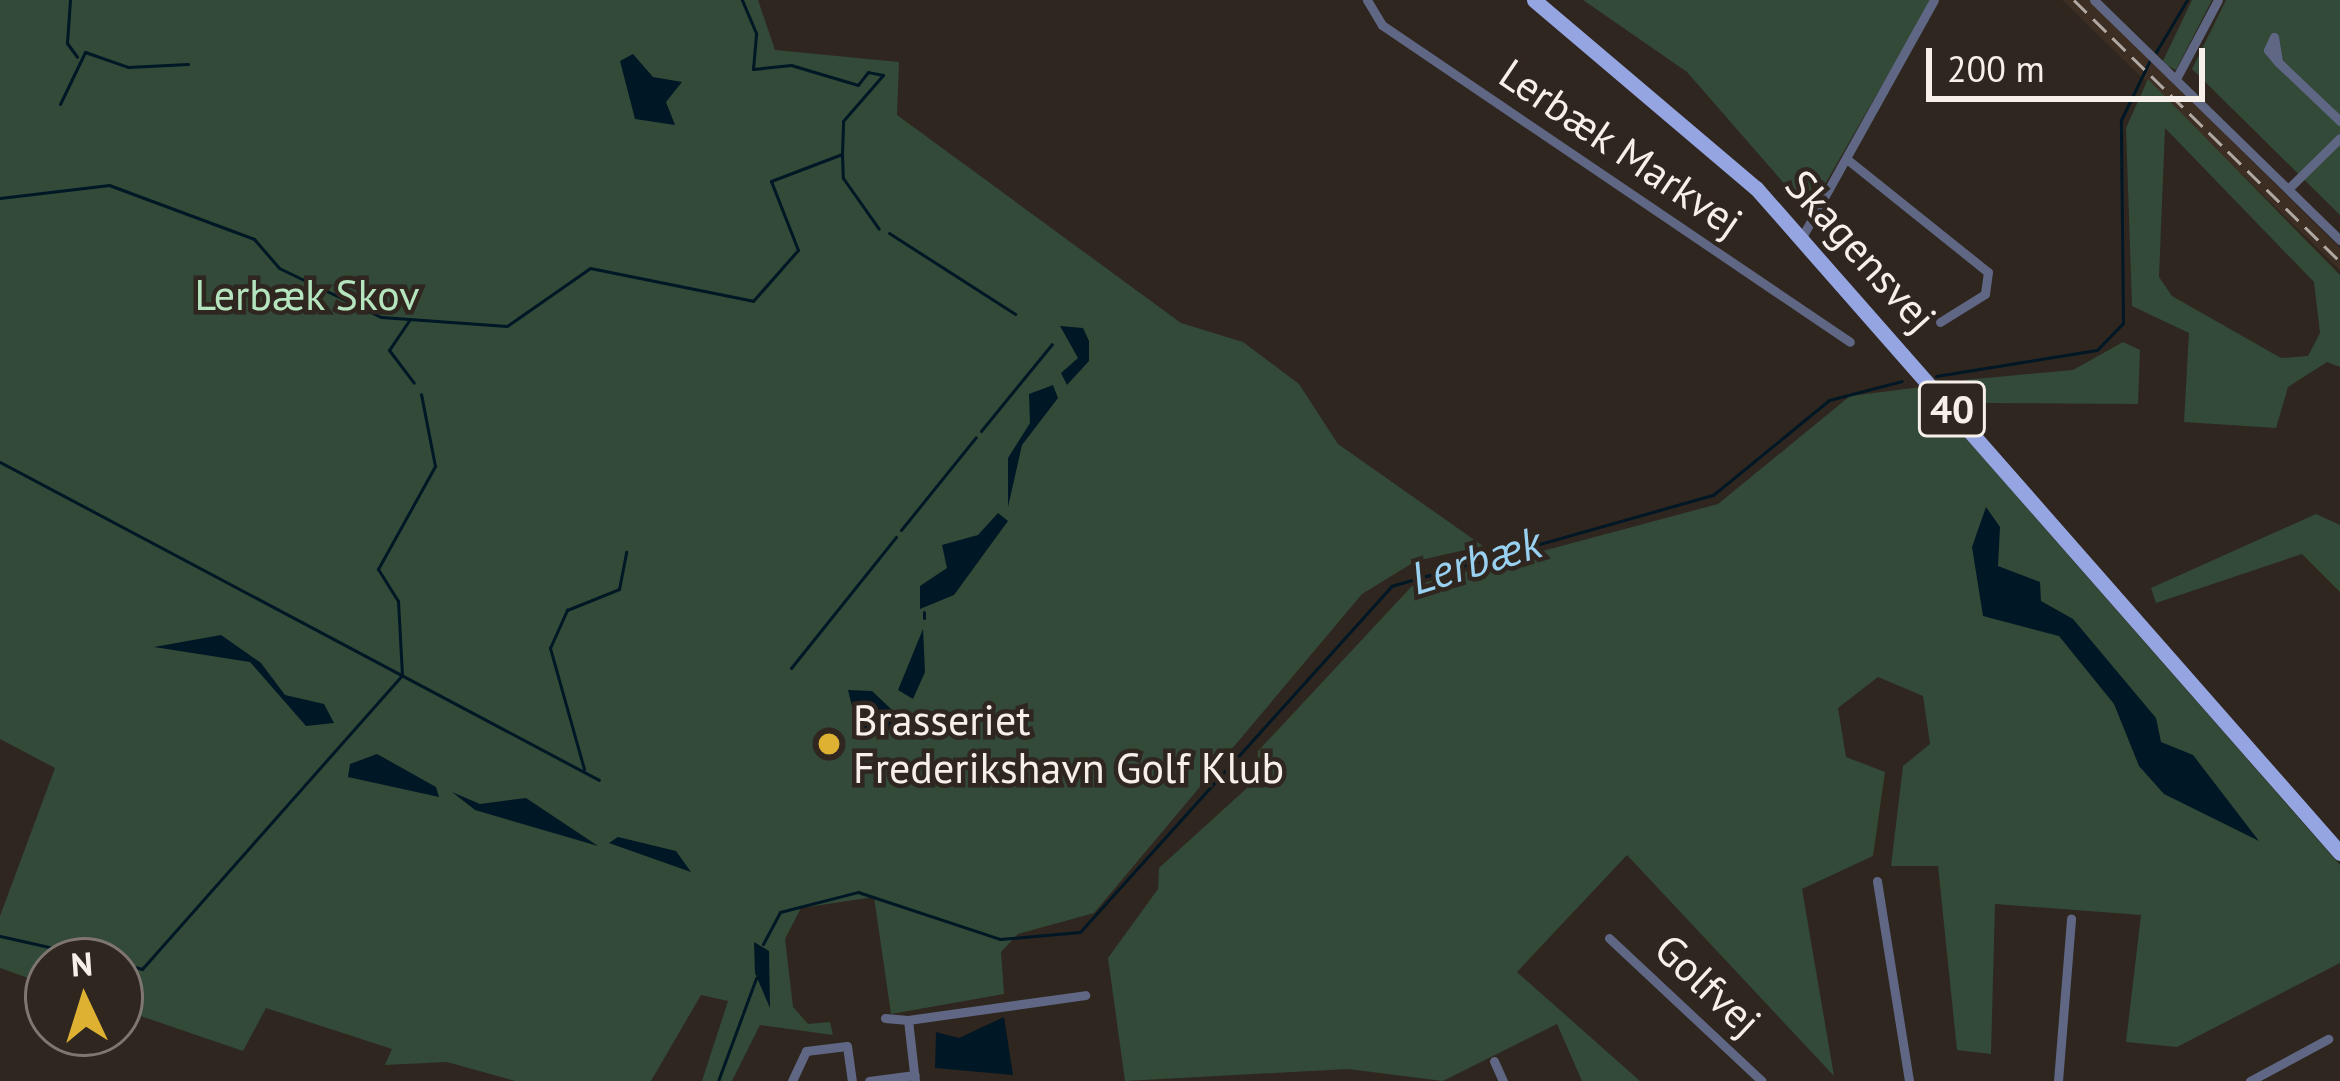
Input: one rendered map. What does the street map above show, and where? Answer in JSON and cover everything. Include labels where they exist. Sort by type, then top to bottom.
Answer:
[{"type":"main road","name":"Skagensvej","points":[[1534,0],[1686,119],[1802,237],[2340,853]]},
{"type":"street","name":"Lerbæk Markvej","points":[[1367,0],[1382,25],[1850,342]]},
{"type":"street","points":[[1802,237],[1934,0]]},
{"type":"street","points":[[2094,0],[2340,240]]},
{"type":"street","points":[[2176,77],[2218,0]]},
{"type":"street","points":[[2278,62],[2340,121]]},
{"type":"street","points":[[2288,188],[2340,138]]},
{"type":"street","points":[[1848,160],[1988,272],[1985,294],[1940,322]]},
{"type":"street","points":[[1877,881],[1909,1081]]},
{"type":"street","points":[[2059,1081],[2071,919]]},
{"type":"street","name":"Golfvej","points":[[1609,938],[1762,1081]]},
{"type":"street","points":[[885,1018],[908,1020],[1085,995]]},
{"type":"street","points":[[869,1081],[915,1078],[908,1020]]},
{"type":"street","points":[[2250,1081],[2328,1039]]},
{"type":"street","points":[[792,1081],[806,1051],[847,1046],[852,1081]]},
{"type":"street","points":[[1494,1061],[1503,1081]]},
{"type":"shaded area","points":[[2062,0],[2089,0],[2340,248],[2340,270]]},
{"type":"green space","name":"Lerbæk Skov","points":[[0,0],[758,0],[775,50],[899,62],[897,115],[1181,323],[1243,342],[1299,384],[1338,444],[1483,546],[1416,561],[1362,594],[1094,913],[1018,934],[1001,952],[1004,994],[891,1014],[874,897],[801,908],[785,939],[793,1007],[808,1024],[830,1022],[833,1035],[760,1025],[732,1081],[702,1081],[728,1001],[701,995],[651,1081],[515,1081],[447,1062],[385,1065],[392,1049],[266,1008],[243,1051],[144,1017],[144,937],[24,937],[24,976],[0,968],[0,916],[55,768],[0,739]]},
{"type":"green space","points":[[1583,0],[1931,0],[1809,212],[1687,72]]},
{"type":"green space","points":[[2192,0],[2212,0],[2176,70],[2162,63]]},
{"type":"green space","points":[[2226,0],[2340,0],[2340,215],[2192,69]]},
{"type":"green space","points":[[2148,79],[2340,275],[2340,367],[2327,362],[2288,387],[2276,428],[2184,422],[2189,333],[2132,306],[2126,128]],"holes":[[[2165,128],[2314,282],[2320,333],[2308,356],[2281,358],[2172,296],[2159,277]]]},
{"type":"green space","points":[[2123,342],[2140,350],[2138,404],[1983,403],[1964,380],[2073,370]]},
{"type":"green space","points":[[1921,387],[2340,865],[2340,963],[2177,1047],[2126,1042],[2141,915],[1995,904],[1991,1054],[1957,1050],[1938,866],[1891,866],[1903,766],[1930,744],[1923,696],[1878,677],[1838,708],[1846,757],[1885,772],[1873,856],[1802,889],[1834,1076],[1627,855],[1517,972],[1640,1081],[1582,1081],[1557,1024],[1443,1081],[1348,1069],[1125,1081],[1108,958],[1158,889],[1159,868],[1258,778],[1258,751],[1412,586],[1718,504],[1850,396]]},
{"type":"green space","points":[[2316,514],[2340,525],[2340,592],[2302,554],[2156,603],[2151,588]]},
{"type":"water","points":[[633,54],[653,77],[682,82],[666,102],[675,125],[635,119],[620,61]]},
{"type":"water","points":[[1060,326],[1083,328],[1089,341],[1089,361],[1067,385],[1061,373],[1078,358]]},
{"type":"water","points":[[1053,385],[1058,398],[1022,445],[1008,507],[1008,458],[1030,423],[1029,394]]},
{"type":"water","points":[[1986,507],[2000,527],[1998,566],[2040,582],[2041,601],[2073,619],[2156,718],[2161,742],[2193,755],[2259,841],[2164,794],[2139,766],[2114,704],[2059,636],[1983,616],[1972,547]]},
{"type":"water","points":[[998,513],[1008,521],[954,595],[920,609],[920,586],[947,568],[942,545],[978,535]]},
{"type":"water","points":[[923,629],[925,672],[913,699],[898,690]]},
{"type":"water","points":[[221,635],[261,663],[285,695],[324,704],[334,723],[306,726],[250,662],[154,647]]},
{"type":"water","points":[[848,690],[872,691],[908,725],[860,739]]},
{"type":"water","points":[[377,754],[436,787],[439,797],[348,777],[350,764]]},
{"type":"water","points":[[452,792],[480,804],[526,798],[598,846],[475,810]]},
{"type":"water","points":[[618,837],[676,851],[691,872],[609,843]]},
{"type":"water","points":[[754,942],[769,951],[770,1008],[755,973]]},
{"type":"water","points":[[1004,1017],[1013,1075],[935,1068],[936,1032],[959,1038]]},
{"type":"waterway","points":[[70,0],[67,43],[77,57]]},
{"type":"waterway","points":[[0,198],[109,185],[254,239],[279,268],[381,317],[507,326],[590,268],[753,301],[798,250],[771,181],[842,154],[843,121],[883,75],[868,72],[858,85],[791,65],[753,69],[756,33],[742,0]]},
{"type":"waterway","name":"Lerbæk","points":[[2156,52],[2187,0]]},
{"type":"waterway","points":[[60,104],[85,52],[128,67],[188,64]]},
{"type":"waterway","name":"Lerbæk","points":[[1936,376],[2097,350],[2123,323],[2121,120],[2150,60]]},
{"type":"waterway","points":[[842,154],[843,178],[879,229]]},
{"type":"waterway","points":[[889,233],[1015,314]]},
{"type":"waterway","points":[[410,319],[389,350],[414,383]]},
{"type":"waterway","points":[[981,431],[1052,344]]},
{"type":"waterway","name":"Lerbæk","points":[[763,944],[780,912],[858,892],[1000,939],[1080,932],[1391,586],[1713,495],[1829,400],[1902,381]]},
{"type":"waterway","points":[[144,967],[402,675],[398,601],[378,569],[435,466],[421,394]]},
{"type":"waterway","points":[[901,530],[976,437]]},
{"type":"waterway","points":[[0,462],[599,780]]},
{"type":"waterway","points":[[791,668],[896,537]]},
{"type":"waterway","points":[[584,769],[550,648],[567,610],[619,589],[626,552]]},
{"type":"waterway","points":[[924,612],[924,618]]},
{"type":"waterway","points":[[0,936],[24,941]]},
{"type":"waterway","name":"Lerbæk","points":[[718,1081],[756,978]]},
{"type":"railway","points":[[2074,0],[2340,261]]},
{"type":"place","name":"Brasseriet Frederikshavn Golf Klub","points":[[829,744]]}]
